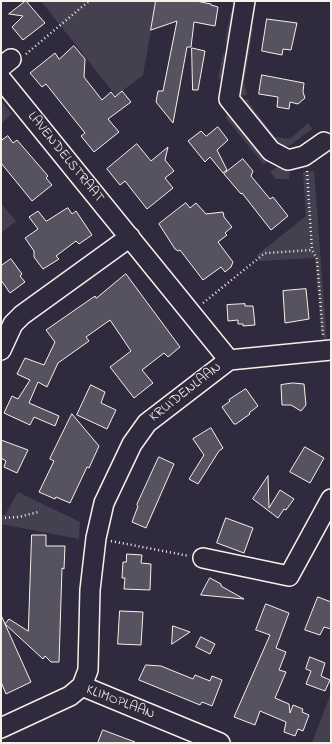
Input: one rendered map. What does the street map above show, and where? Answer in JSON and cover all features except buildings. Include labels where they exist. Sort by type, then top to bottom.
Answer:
[{"type":"street","points":[[245,1],[229,99],[271,151],[288,160],[304,156],[324,142]]},
{"type":"street","name":"LAVENDELSTRAAT","points":[[1,78],[229,360]]},
{"type":"street","points":[[1,350],[13,324],[22,315],[130,238]]},
{"type":"street","name":"KRUIDENLAAN","points":[[82,686],[88,670],[90,590],[96,538],[104,504],[132,444],[147,423],[229,360],[327,346]]},
{"type":"street","points":[[203,558],[289,576],[331,499]]},
{"type":"street","name":"KLIMOPLAAN","points":[[1,728],[70,696],[82,686],[220,743]]},
{"type":"path","points":[[11,61],[89,1]]},
{"type":"path","points":[[307,171],[312,250],[318,259],[327,346]]},
{"type":"path","points":[[191,312],[265,253],[312,250]]},
{"type":"path","points":[[1,518],[19,517],[38,512]]},
{"type":"path","points":[[108,540],[203,558]]},
{"type":"shaded area","points":[[41,1],[156,1],[143,75],[116,96]]},
{"type":"shaded area","points":[[231,11],[236,12],[230,45],[225,43]]},
{"type":"shaded area","points":[[247,27],[253,29],[244,83],[247,95],[239,96]]},
{"type":"shaded area","points":[[223,54],[228,55],[224,80],[218,79]]},
{"type":"shaded area","points":[[248,99],[249,103],[275,137],[290,139],[308,123],[312,129],[289,146],[279,148],[240,101]]},
{"type":"shaded area","points":[[1,100],[12,114],[1,124]]},
{"type":"shaded area","points":[[230,114],[268,160],[264,165],[225,117]]},
{"type":"shaded area","points":[[277,167],[290,172],[289,179],[276,179],[270,172]]},
{"type":"shaded area","points":[[314,171],[327,343],[321,333],[315,258],[259,261],[257,255],[306,216],[303,172]]},
{"type":"shaded area","points":[[1,203],[16,221],[1,233]]},
{"type":"shaded area","points":[[18,492],[80,522],[79,539],[1,524],[1,515],[5,515]]},
{"type":"shaded area","points":[[331,693],[331,743],[312,743]]}]
